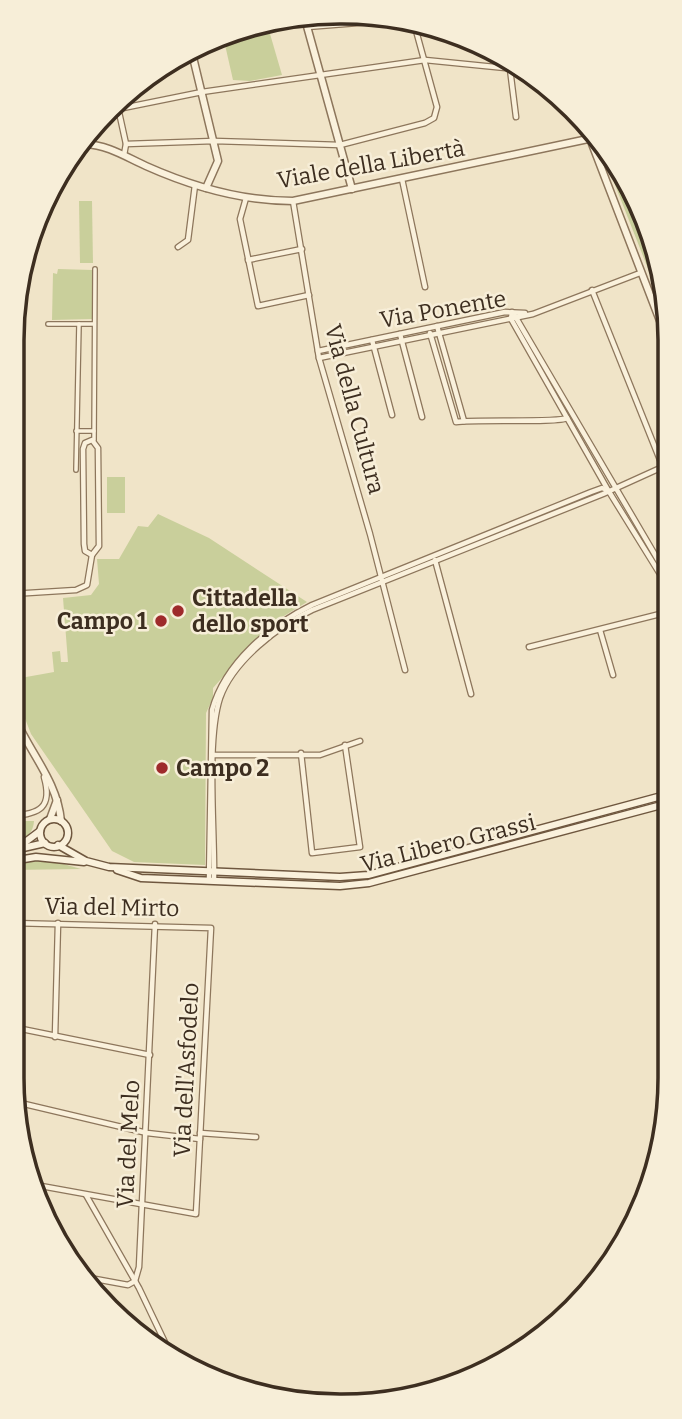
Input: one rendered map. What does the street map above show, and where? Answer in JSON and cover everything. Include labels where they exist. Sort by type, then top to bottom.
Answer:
[{"type":"main road","points":[[307,27],[352,189]]},
{"type":"main road","points":[[194,61],[218,161],[206,188]]},
{"type":"main road","name":"Viale della Libertà","points":[[92,146],[124,155],[195,186],[246,198],[293,201],[585,140]]},
{"type":"main road","points":[[591,147],[656,313]]},
{"type":"main road","points":[[24,734],[42,769],[52,781],[58,798],[61,821],[67,831],[65,839],[58,845]]},
{"type":"main road","name":"Via Libero Grassi","points":[[86,862],[141,878],[368,875],[658,797]]},
{"type":"main road","points":[[24,845],[50,820],[58,798]]},
{"type":"main road","name":"Via Libero Grassi","points":[[211,876],[340,886],[369,883],[658,806]]},
{"type":"main road","points":[[50,820],[61,821]]},
{"type":"main road","points":[[40,831],[45,843]]},
{"type":"main road","points":[[65,839],[72,854]]},
{"type":"main road","points":[[24,847],[45,843],[58,845],[86,862]]},
{"type":"main road","points":[[24,859],[36,857],[86,862]]},
{"type":"street","points":[[307,27],[338,24]]},
{"type":"street","points":[[126,144],[214,141],[340,145],[425,123],[433,118],[437,107],[417,34]]},
{"type":"street","points":[[131,104],[425,60],[501,68]]},
{"type":"street","points":[[511,74],[516,117]]},
{"type":"street","points":[[120,114],[126,144],[124,155]]},
{"type":"street","points":[[402,179],[425,287]]},
{"type":"street","points":[[178,247],[188,240],[195,186]]},
{"type":"street","points":[[246,198],[240,219],[258,306],[309,295]]},
{"type":"street","name":"Via della Cultura","points":[[293,201],[319,358],[405,670]]},
{"type":"street","points":[[248,260],[302,249]]},
{"type":"street","points":[[24,593],[76,590],[87,585],[92,555],[99,546],[98,448],[94,440],[95,269]]},
{"type":"street","name":"Via Ponente","points":[[318,351],[437,326],[533,314],[640,273]]},
{"type":"street","points":[[592,290],[658,449]]},
{"type":"street","points":[[513,316],[567,418],[658,562]]},
{"type":"street","points":[[513,316],[658,570]]},
{"type":"street","name":"Via Ponente","points":[[319,358],[513,316]]},
{"type":"street","points":[[48,324],[94,324]]},
{"type":"street","points":[[76,470],[79,324]]},
{"type":"street","points":[[437,326],[464,421]]},
{"type":"street","points":[[429,328],[456,422],[549,419],[560,422],[567,418]]},
{"type":"street","points":[[400,334],[422,417]]},
{"type":"street","points":[[372,340],[392,415]]},
{"type":"street","points":[[76,431],[94,431]]},
{"type":"street","points":[[92,555],[85,551],[83,544],[83,449],[85,443],[94,440]]},
{"type":"street","points":[[269,636],[298,617],[602,488],[611,489],[658,469]]},
{"type":"street","points":[[211,876],[214,727],[220,698],[228,681],[269,636],[303,609],[380,577],[435,559]]},
{"type":"street","points":[[435,559],[471,694]]},
{"type":"street","points":[[529,647],[658,615]]},
{"type":"street","points":[[600,630],[613,675]]},
{"type":"street","points":[[212,783],[214,727]]},
{"type":"street","points":[[214,755],[320,755],[360,741]]},
{"type":"street","points":[[301,753],[312,853],[359,847],[345,745]]},
{"type":"street","points":[[24,815],[32,814],[44,805],[47,784],[42,769]]},
{"type":"street","name":"Via del Mirto","points":[[24,923],[155,924],[211,928]]},
{"type":"street","points":[[55,1037],[58,923]]},
{"type":"street","name":"Via del Melo","points":[[135,1281],[139,1267],[147,1133],[155,924]]},
{"type":"street","name":"Via dell'Asfodelo","points":[[141,1205],[196,1214],[211,928]]},
{"type":"street","points":[[24,1030],[150,1055]]},
{"type":"street","points":[[26,1104],[147,1133],[256,1136]]},
{"type":"street","points":[[44,1187],[141,1205]]},
{"type":"street","points":[[86,1195],[135,1281],[164,1340]]},
{"type":"street","points":[[97,1279],[128,1285],[135,1281]]},
{"type":"green space","points":[[270,33],[282,75],[250,81],[233,80],[225,47]]},
{"type":"green space","points":[[613,180],[641,239],[650,274]]},
{"type":"green space","points":[[79,201],[92,201],[93,263],[80,263]]},
{"type":"green space","points":[[58,269],[93,270],[92,319],[52,320],[53,273],[57,274]]},
{"type":"green space","points":[[107,477],[125,477],[125,513],[107,513]]},
{"type":"green space","points":[[158,514],[209,538],[307,602],[269,625],[213,688],[213,698],[206,713],[205,865],[134,862],[112,851],[31,734],[24,716],[24,677],[54,672],[52,652],[60,651],[61,662],[68,662],[63,598],[91,595],[99,584],[97,559],[119,559],[138,526],[148,527]]},
{"type":"green space","points":[[24,821],[34,821],[32,830],[24,838]]},
{"type":"green space","points":[[53,861],[81,869],[24,870],[24,862]]},
{"type":"place","name":"Cittadella dello sport","points":[[178,611]]},
{"type":"place","name":"Campo 1","points":[[161,621]]},
{"type":"place","name":"Campo 2","points":[[162,768]]}]
